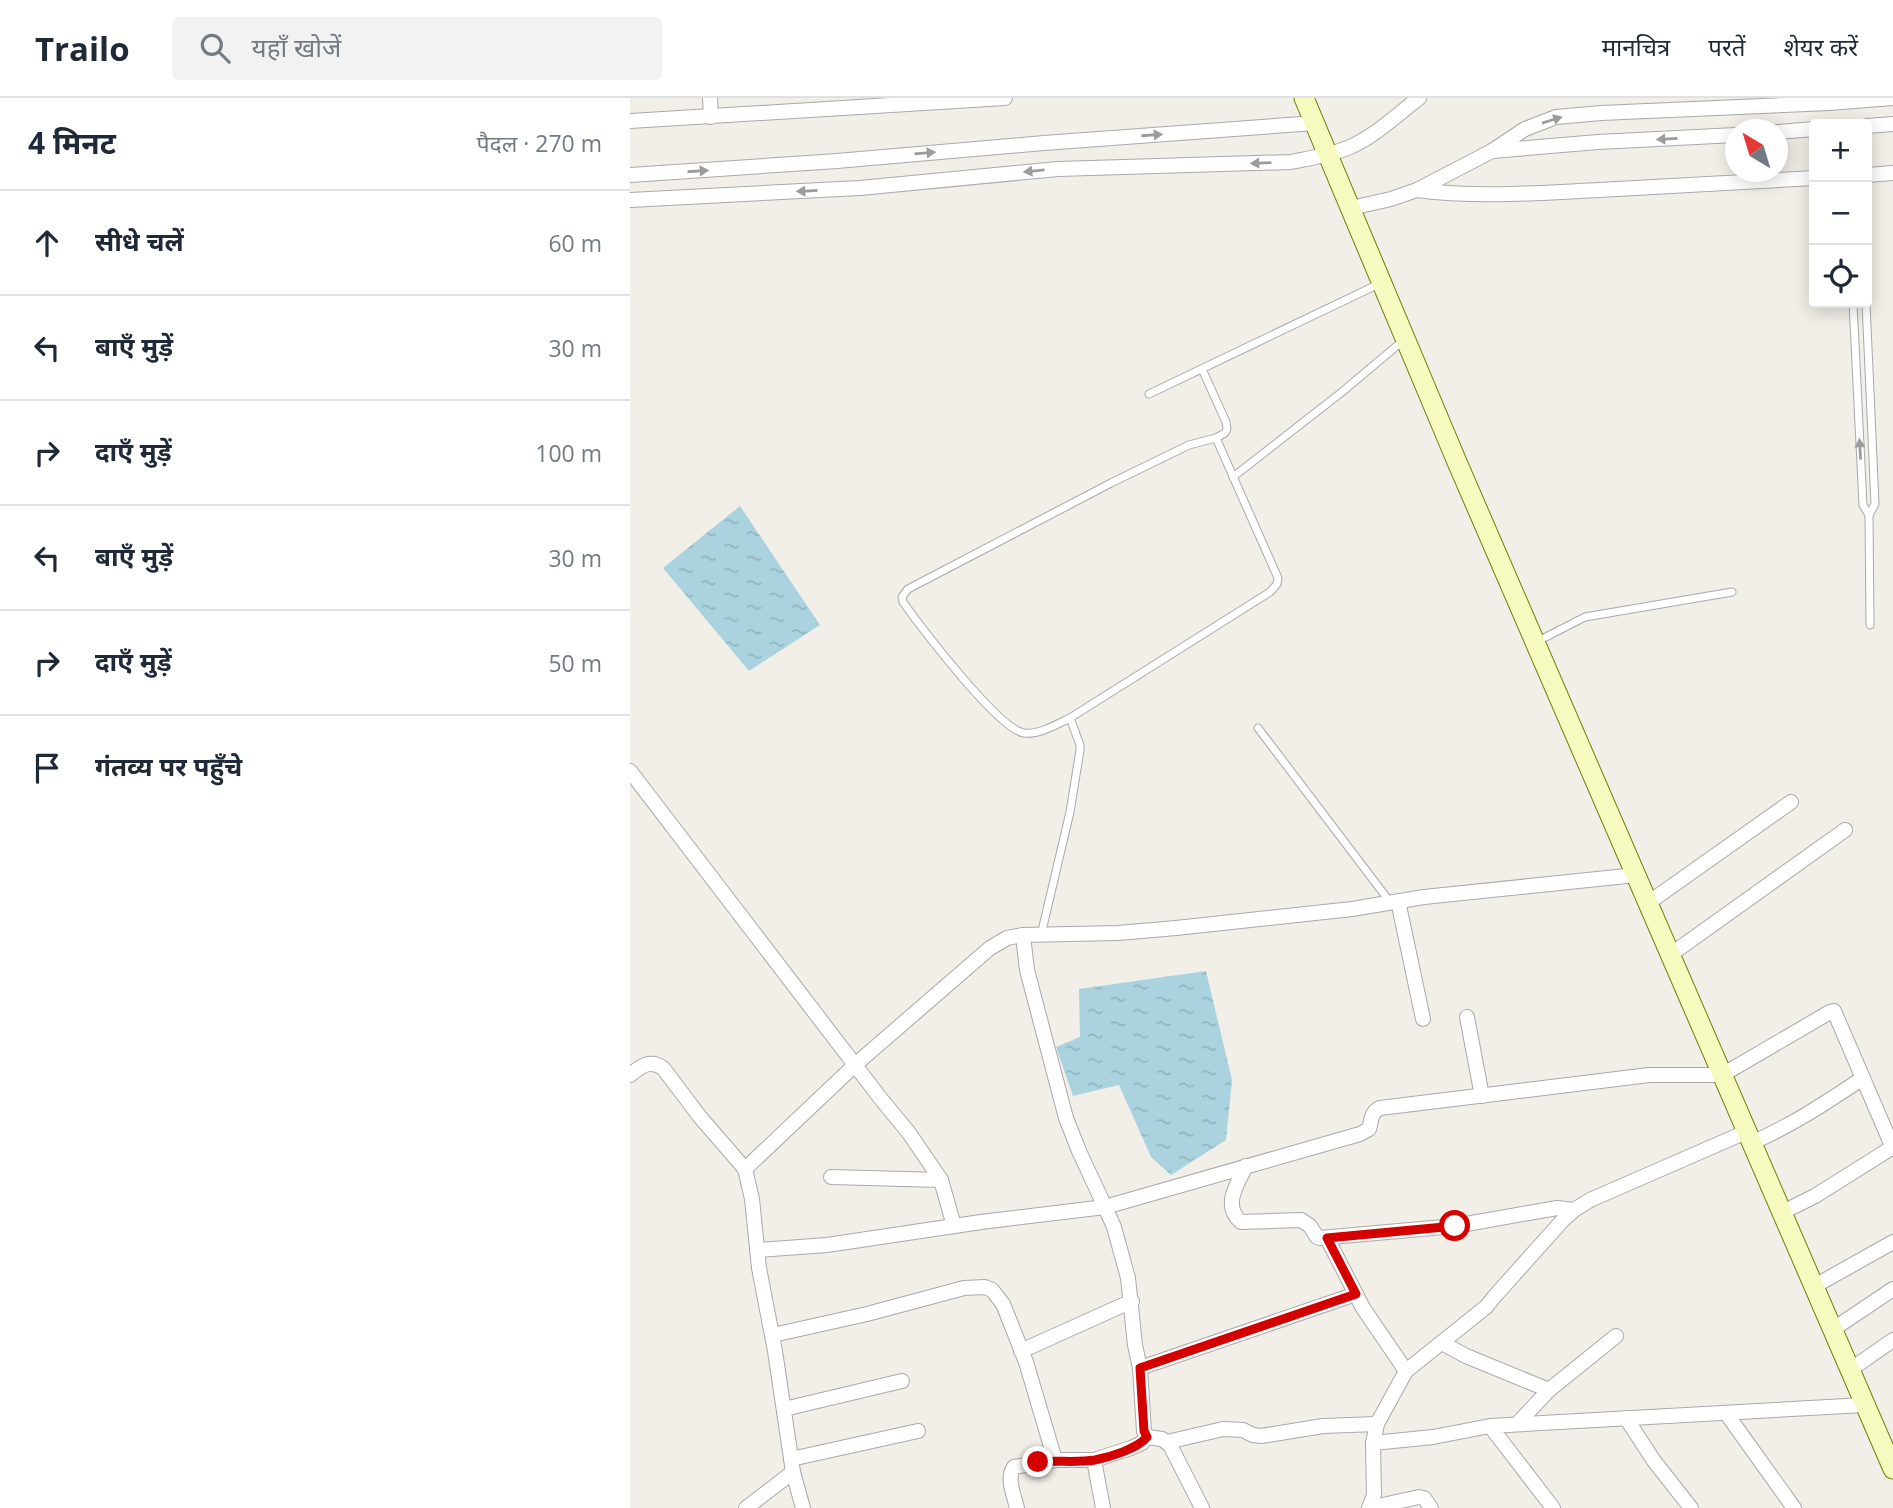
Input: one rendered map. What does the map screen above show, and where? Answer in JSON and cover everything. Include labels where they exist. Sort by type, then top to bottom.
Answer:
[{"type":"street","points":[[710,98],[711,117]]},
{"type":"street","points":[[630,121],[1005,98]]},
{"type":"street","points":[[1304,98],[1535,642],[1893,1469]]},
{"type":"street","points":[[630,200],[860,188],[1058,169],[1290,162],[1328,155],[1350,147],[1368,137],[1419,98]]},
{"type":"street","points":[[1351,208],[1416,190],[1492,151],[1525,129],[1556,117],[1893,98]]},
{"type":"street","points":[[630,175],[1315,123]]},
{"type":"street","points":[[1872,125],[1893,124]]},
{"type":"street","points":[[1788,131],[1809,129]]},
{"type":"street","points":[[1492,151],[1725,136]]},
{"type":"street","points":[[1872,175],[1893,173]]},
{"type":"street","points":[[1416,190],[1480,194],[1553,192],[1809,178]]},
{"type":"street","points":[[630,771],[909,1133],[941,1180],[954,1226]]},
{"type":"street","points":[[1648,903],[1791,802]]},
{"type":"street","points":[[1670,955],[1845,830]]},
{"type":"street","points":[[745,1169],[856,1064],[990,948],[1007,938],[1175,928],[1352,909],[1424,897],[1636,875]]},
{"type":"street","points":[[1394,902],[1423,1018]]},
{"type":"street","points":[[1023,935],[1027,970],[1066,1118],[1114,1227],[1125,1262],[1140,1368],[1144,1431],[1147,1437],[1167,1442],[1223,1429],[1243,1430],[1261,1436],[1323,1426],[1377,1424]]},
{"type":"street","points":[[758,1250],[827,1245],[1105,1207],[1360,1134],[1369,1129],[1371,1116],[1380,1108],[1649,1075],[1722,1075],[1834,1011],[1893,1148],[1782,1213]]},
{"type":"street","points":[[1467,1017],[1482,1096]]},
{"type":"street","points":[[630,1075],[647,1064],[655,1063],[663,1068],[745,1169],[752,1199],[760,1268],[792,1466],[803,1508]]},
{"type":"street","points":[[1369,1508],[1374,1495],[1373,1443],[1377,1424],[1406,1371],[1486,1307],[1574,1210],[1590,1200],[1749,1137],[1771,1134],[1863,1078]]},
{"type":"street","points":[[1246,1166],[1231,1200],[1236,1218],[1241,1222],[1301,1220],[1310,1226],[1317,1237],[1455,1226],[1557,1208],[1574,1210]]},
{"type":"street","points":[[831,1177],[941,1180]]},
{"type":"street","points":[[1327,1238],[1356,1294],[1406,1371]]},
{"type":"street","points":[[1813,1287],[1893,1242]]},
{"type":"street","points":[[772,1335],[867,1314],[964,1288],[985,1287],[996,1293],[1003,1304],[1021,1351],[1055,1460]]},
{"type":"street","points":[[1832,1330],[1893,1289]]},
{"type":"street","points":[[1140,1368],[1356,1294]]},
{"type":"street","points":[[1021,1351],[1132,1301]]},
{"type":"street","points":[[1517,1424],[1549,1390],[1616,1335]]},
{"type":"street","points":[[1850,1370],[1893,1340]]},
{"type":"street","points":[[1441,1343],[1549,1390]]},
{"type":"street","points":[[784,1409],[902,1381]]},
{"type":"street","points":[[1373,1443],[1433,1437],[1490,1426],[1864,1405]]},
{"type":"street","points":[[1727,1413],[1794,1508]]},
{"type":"street","points":[[1626,1418],[1654,1461],[1691,1508]]},
{"type":"street","points":[[1490,1426],[1553,1508]]},
{"type":"street","points":[[746,1508],[792,1466],[918,1431]]},
{"type":"street","points":[[1017,1508],[1010,1478],[1014,1467],[1055,1460],[1094,1460],[1131,1448],[1142,1443],[1147,1437]]},
{"type":"street","points":[[1167,1442],[1175,1451],[1202,1508]]},
{"type":"street","points":[[1094,1460],[1103,1508]]},
{"type":"street","points":[[1369,1508],[1419,1497],[1424,1498],[1431,1508]]},
{"type":"lane","points":[[1149,394],[1381,283]]},
{"type":"lane","points":[[1853,308],[1863,505],[1869,515]]},
{"type":"lane","points":[[1866,308],[1875,504],[1869,515],[1870,625]]},
{"type":"lane","points":[[1233,477],[1405,338]]},
{"type":"lane","points":[[1202,369],[1226,422],[1225,433],[1189,445],[1111,483],[904,592],[903,602],[965,681],[1017,731],[1025,734],[1039,731],[1070,718],[1270,592],[1277,584],[1278,578],[1216,438]]},
{"type":"lane","points":[[1535,642],[1585,617],[1732,592]]},
{"type":"lane","points":[[1041,936],[1070,812],[1080,750],[1070,718]]},
{"type":"lane","points":[[1258,728],[1394,902]]},
{"type":"water","points":[[740,506],[820,625],[749,671],[663,568]]},
{"type":"water","points":[[1206,971],[1232,1080],[1226,1140],[1171,1175],[1151,1157],[1119,1085],[1073,1096],[1056,1047],[1080,1037],[1079,989]]},
{"type":"route","points":[[1038,1462],[1094,1460],[1142,1443],[1147,1437],[1144,1431],[1140,1368],[1356,1294],[1327,1238],[1455,1226]]}]
